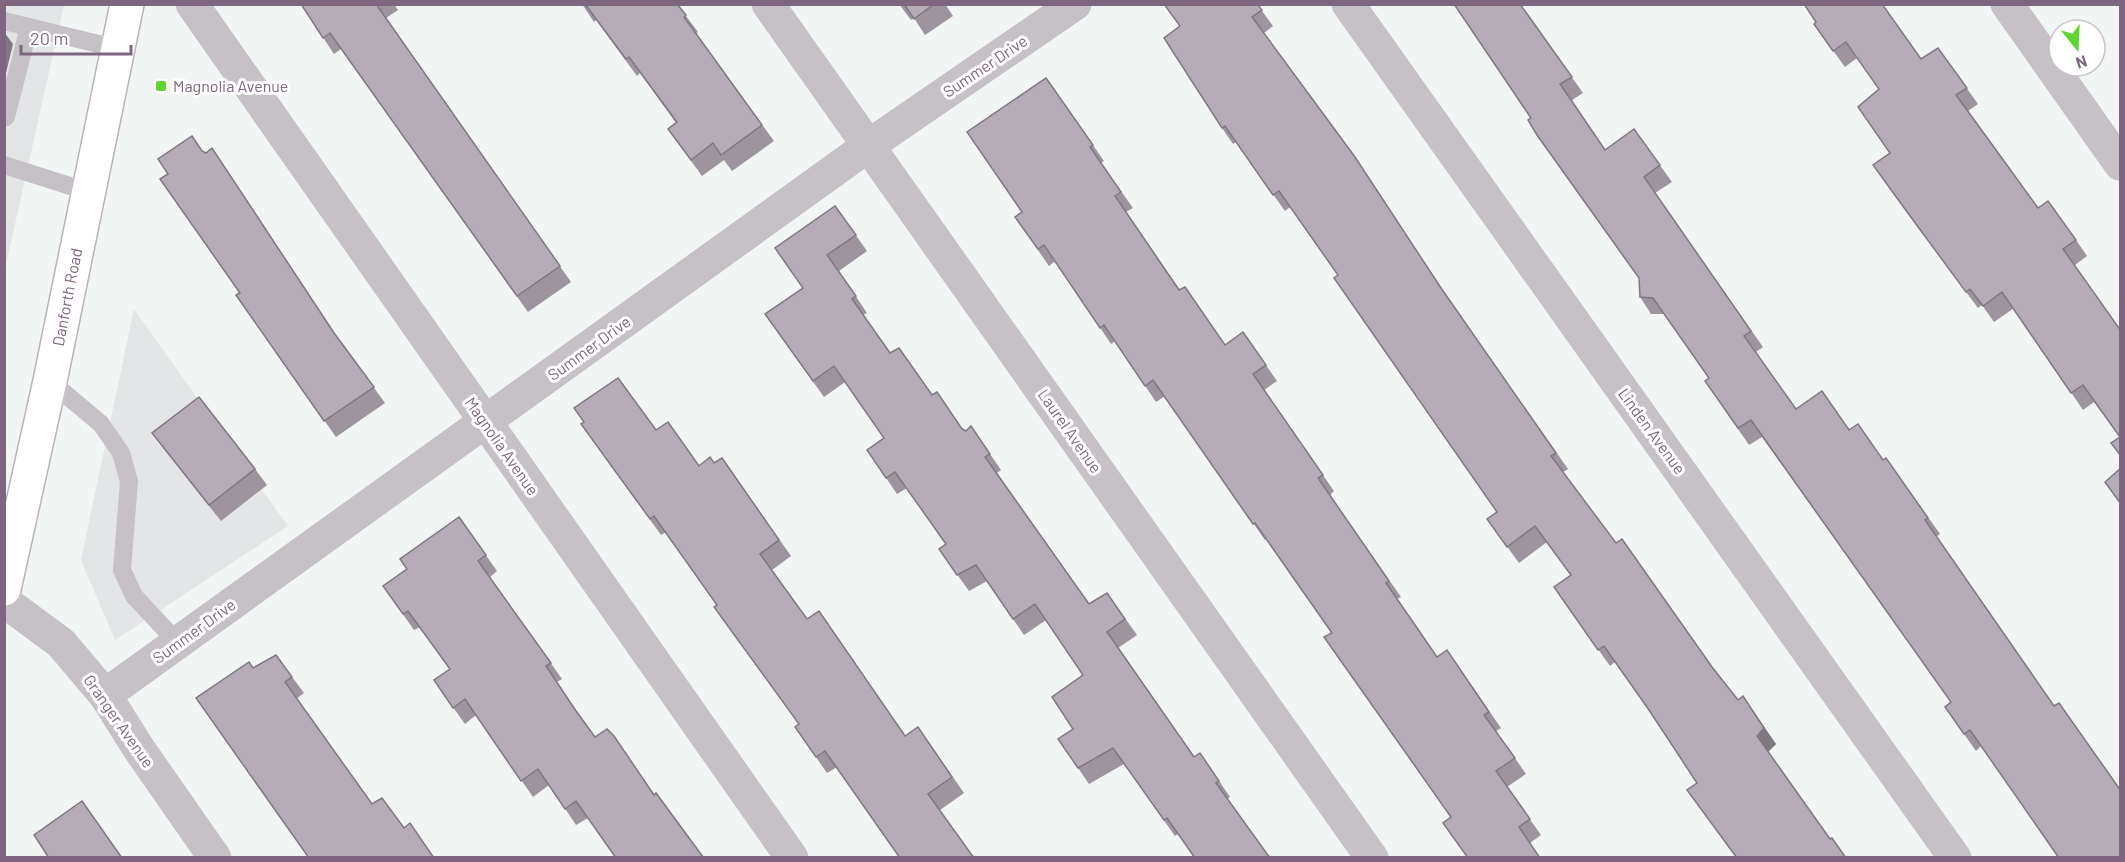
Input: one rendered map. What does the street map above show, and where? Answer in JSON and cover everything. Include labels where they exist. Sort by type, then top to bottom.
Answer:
[{"type":"main road","name":"Danforth Road","points":[[4,589],[50,381],[127,4]]},
{"type":"street","name":"Magnolia Avenue","points":[[192,4],[792,858]]},
{"type":"street","name":"Laurel Avenue","points":[[768,4],[1372,858]]},
{"type":"street","name":"Summer Drive","points":[[105,695],[868,146],[1075,4]]},
{"type":"street","name":"Linden Avenue","points":[[1348,4],[1955,858]]},
{"type":"street","points":[[2007,4],[2121,164]]},
{"type":"street","name":"Granger Avenue","points":[[4,601],[61,643],[105,695],[139,749],[215,858]]},
{"type":"lane","points":[[4,21],[118,49]]},
{"type":"lane","points":[[5,118],[29,27]]},
{"type":"lane","points":[[4,165],[89,192]]},
{"type":"lane","points":[[50,381],[101,424],[121,453],[129,482],[122,570],[134,596],[177,642]]},
{"type":"shaded area","points":[[5,5],[64,5],[5,269]]},
{"type":"shaded area","points":[[134,309],[288,526],[115,640],[81,560]]},
{"type":"building","points":[[301,4],[376,4],[560,266],[517,296],[330,33],[323,38]]},
{"type":"building","points":[[585,4],[677,4],[762,125],[721,155],[713,143],[691,160],[668,129],[677,122],[629,57],[626,59]]},
{"type":"building","points":[[904,4],[934,4],[914,19]]},
{"type":"building","points":[[1164,4],[1257,4],[1262,10],[1252,17],[1355,157],[1441,288],[1556,453],[1551,456],[1616,543],[1622,539],[1712,667],[1738,700],[1743,696],[1764,728],[1757,736],[1846,858],[1737,858],[1687,790],[1697,783],[1649,710],[1604,646],[1598,650],[1554,587],[1571,575],[1535,526],[1507,547],[1487,519],[1497,512],[1334,278],[1338,275],[1279,191],[1273,195],[1225,126],[1222,128],[1164,38],[1180,26]]},
{"type":"building","points":[[1454,4],[1520,4],[1572,77],[1560,84],[1605,150],[1634,129],[1660,165],[1644,177],[1751,331],[1744,336],[1796,409],[1822,391],[1849,430],[1858,424],[1883,460],[1886,458],[1928,518],[1925,520],[2054,706],[2059,703],[2121,791],[2121,858],[2059,858],[1970,730],[1964,734],[1945,707],[1951,702],[1751,420],[1738,428],[1705,381],[1709,378],[1653,298],[1640,297],[1639,278],[1537,135],[1528,120],[1531,118]]},
{"type":"building","points":[[1804,4],[1882,4],[1921,59],[1938,48],[1967,88],[1956,95],[2038,208],[2048,201],[2076,240],[2063,249],[2121,331],[2121,456],[2111,443],[2120,437],[2083,385],[2071,393],[2002,292],[1983,306],[1970,289],[1966,292],[1873,165],[1890,153],[1858,107],[1879,89],[1846,42],[1833,51],[1814,24],[1816,22]]},
{"type":"building","points":[[1046,78],[1093,145],[1090,147],[1121,192],[1115,196],[1179,290],[1185,287],[1225,345],[1243,332],[1266,365],[1253,374],[1323,475],[1318,478],[1389,581],[1386,583],[1437,657],[1447,650],[1489,712],[1484,715],[1515,758],[1496,771],[1530,819],[1519,827],[1540,858],[1468,858],[1443,823],[1451,817],[1324,637],[1332,633],[1255,523],[1253,524],[1153,380],[1145,386],[1104,325],[1100,328],[1044,245],[1038,249],[1015,217],[1022,212],[967,132]]},
{"type":"building","points":[[192,136],[202,151],[206,153],[212,148],[334,333],[374,387],[324,421],[236,295],[240,293],[160,179],[168,174],[158,159]]},
{"type":"building","points":[[835,206],[856,235],[827,255],[856,296],[852,299],[890,353],[899,348],[932,395],[937,392],[962,429],[966,431],[971,426],[990,454],[985,457],[1089,604],[1107,593],[1125,619],[1107,632],[1194,757],[1200,753],[1219,781],[1216,783],[1270,858],[1195,858],[1167,818],[1164,820],[1113,748],[1078,768],[1058,739],[1073,729],[1052,697],[1083,675],[1035,604],[1013,619],[976,565],[957,575],[939,549],[946,544],[895,472],[886,478],[867,450],[884,438],[834,366],[813,381],[765,314],[803,288],[775,248]]},
{"type":"building","points":[[618,378],[656,430],[668,422],[699,466],[710,457],[714,463],[722,458],[779,540],[760,554],[807,619],[819,611],[905,736],[918,727],[952,777],[928,794],[974,858],[900,858],[825,751],[816,757],[795,727],[799,724],[714,607],[717,605],[654,516],[650,519],[581,424],[584,422],[574,408]]},
{"type":"building","points":[[199,397],[255,469],[209,505],[152,433]]},
{"type":"building","points":[[2121,468],[2121,504],[2105,482]]},
{"type":"building","points":[[459,517],[486,555],[478,561],[551,663],[546,666],[576,711],[595,737],[607,729],[614,736],[654,795],[656,793],[702,858],[616,858],[576,801],[565,809],[538,769],[521,781],[465,699],[453,708],[434,680],[450,669],[408,611],[403,614],[383,586],[407,569],[400,559]]},
{"type":"building","points":[[276,655],[292,677],[285,682],[372,804],[382,798],[404,828],[410,823],[434,858],[309,858],[196,698],[249,662],[253,668]]},
{"type":"building","points":[[82,801],[122,858],[49,858],[34,835]]},
{"type":"place","name":"Magnolia Avenue","points":[[161,86]]}]
